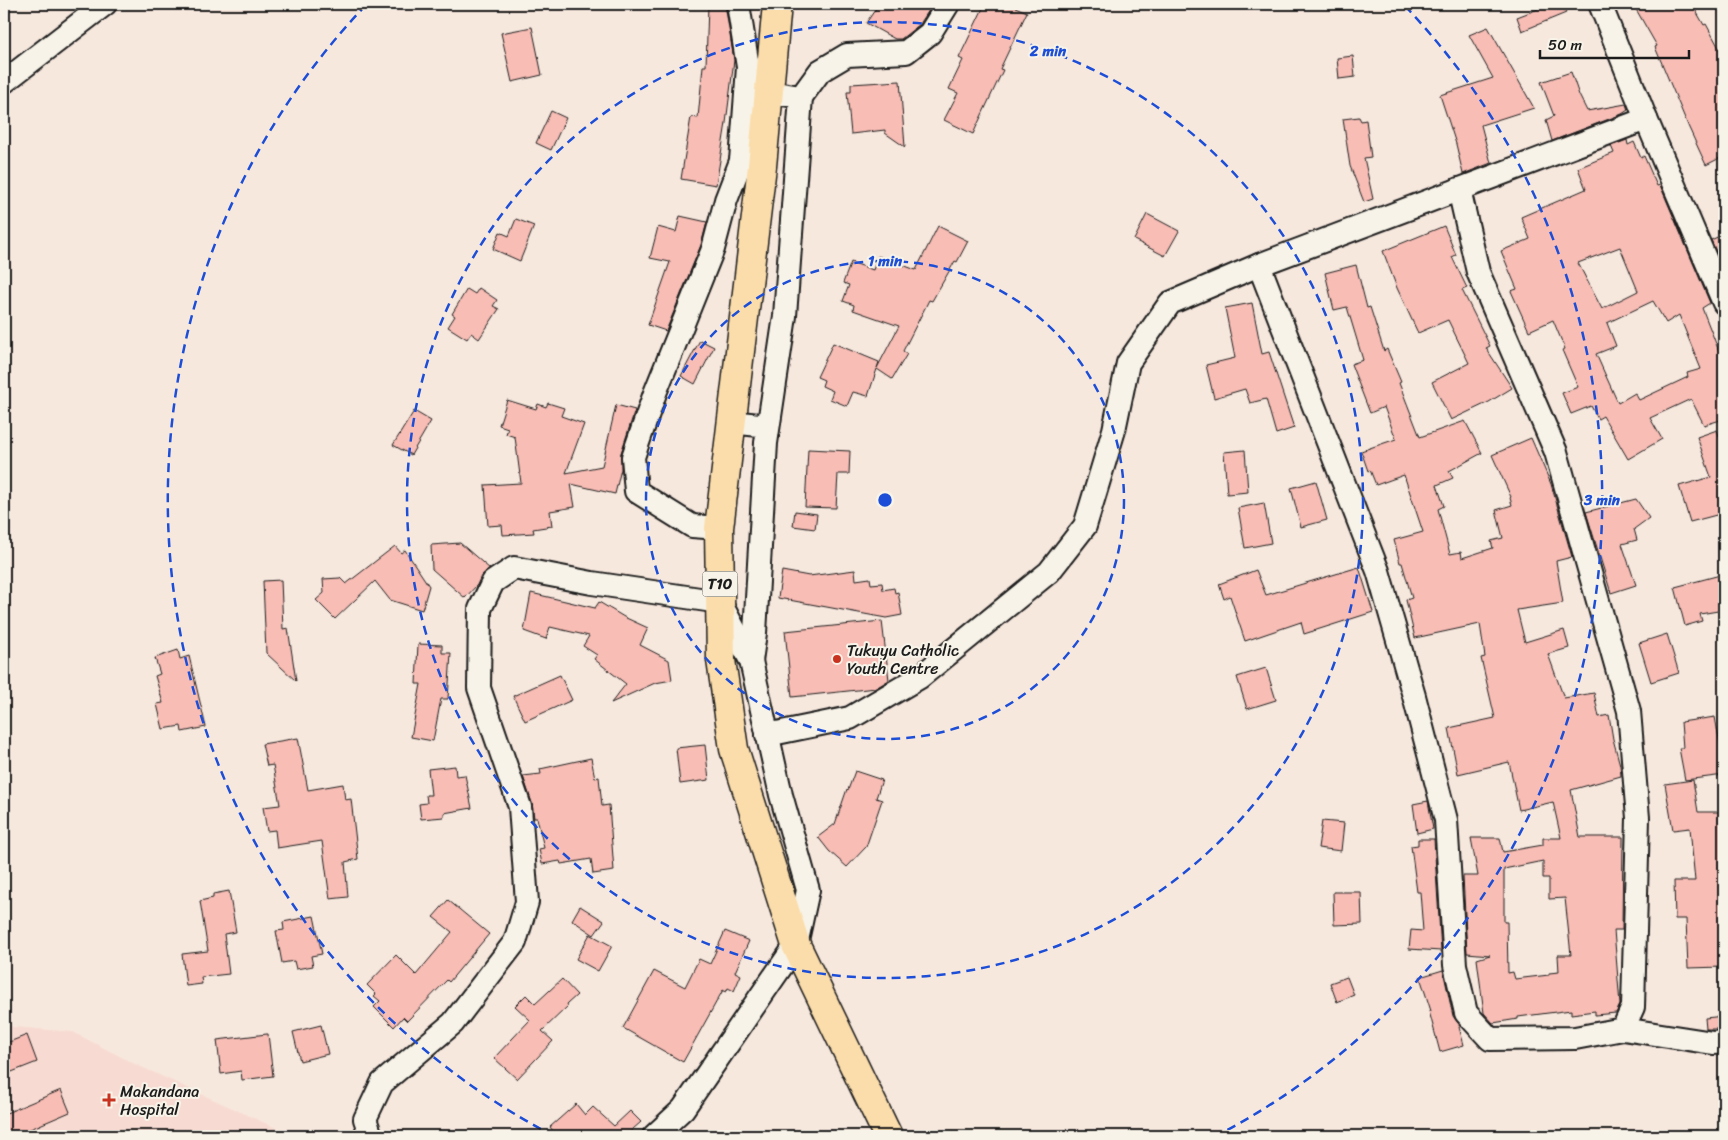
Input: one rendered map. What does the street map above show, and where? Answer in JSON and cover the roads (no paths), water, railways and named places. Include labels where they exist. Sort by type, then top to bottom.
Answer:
[{"type":"highway","name":"T10","points":[[777,4],[769,92],[751,163],[731,422],[720,528],[721,660],[734,749],[796,945],[888,1136]]},
{"type":"street","points":[[4,82],[104,4]]},
{"type":"street","points":[[720,528],[692,526],[636,491],[633,457],[655,394],[713,249],[726,200],[751,163],[748,67],[738,4]]},
{"type":"street","points":[[751,661],[755,633],[766,443],[785,316],[800,97],[820,71],[847,55],[906,52],[930,33],[948,4]]},
{"type":"street","points":[[1600,4],[1646,119],[1724,303]]},
{"type":"street","points":[[769,92],[800,97]]},
{"type":"street","points":[[767,735],[850,718],[920,677],[1049,572],[1085,526],[1114,430],[1128,363],[1170,303],[1259,265],[1646,119]]},
{"type":"street","points":[[1459,189],[1478,272],[1556,452],[1629,711],[1638,818],[1634,1007],[1622,1029]]},
{"type":"street","points":[[1259,265],[1378,570],[1414,696],[1446,820],[1455,965],[1466,1013],[1490,1039],[1575,1038],[1622,1029],[1714,1043],[1724,1042]]},
{"type":"street","points":[[731,422],[768,426]]},
{"type":"street","points":[[371,1136],[365,1119],[382,1083],[452,1023],[515,942],[527,902],[520,807],[479,688],[480,609],[493,582],[514,568],[592,583],[720,602],[751,661],[780,795],[808,890],[796,945],[683,1109],[654,1136]]},
{"type":"place","name":"Tukuyu Catholic Youth Centre","points":[[837,659]]},
{"type":"place","name":"Makandana Hospital","points":[[109,1100]]}]
